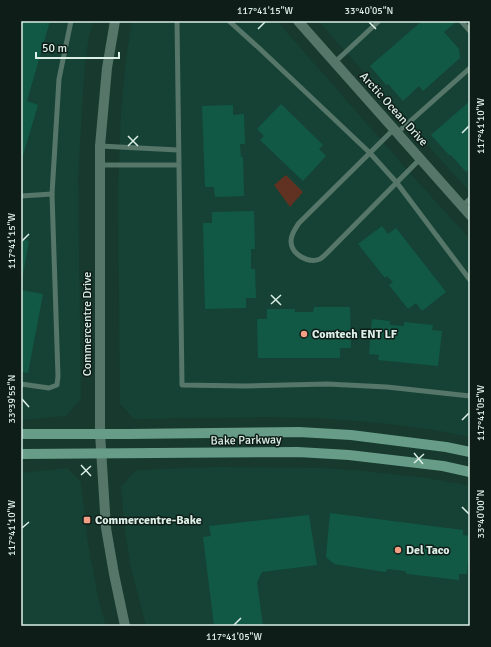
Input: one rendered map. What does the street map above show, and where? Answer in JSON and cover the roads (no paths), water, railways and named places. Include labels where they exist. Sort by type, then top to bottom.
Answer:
[{"type":"main road","name":"Bake Parkway","points":[[21,434],[299,432],[351,435],[446,447],[470,452]]},
{"type":"main road","name":"Bake Parkway","points":[[21,454],[298,452],[349,455],[443,466],[470,472]]},
{"type":"street","name":"Commercentre Drive","points":[[115,21],[107,68],[99,166],[100,433],[106,528],[125,626]]},
{"type":"street","name":"Arctic Ocean Drive","points":[[298,21],[470,215]]},
{"type":"lane","points":[[21,384],[49,388],[57,385],[58,376],[52,194],[59,79],[71,21]]},
{"type":"lane","points":[[177,21],[182,385],[245,386],[327,384],[387,387],[470,396]]},
{"type":"lane","points":[[229,21],[260,48],[370,154],[397,183],[470,280]]},
{"type":"lane","points":[[335,62],[379,21]]},
{"type":"lane","points":[[461,21],[470,31]]},
{"type":"lane","points":[[420,159],[320,259],[312,260],[304,258],[298,254],[291,242],[293,233],[299,223],[370,154],[470,68]]},
{"type":"lane","points":[[100,146],[178,150]]},
{"type":"lane","points":[[99,166],[178,165]]},
{"type":"lane","points":[[21,196],[52,194]]},
{"type":"lane","points":[[462,206],[470,199]]},
{"type":"place","name":"Comtech ENT LF","points":[[304,334]]},
{"type":"place","name":"Commercentre-Bake","points":[[87,520]]},
{"type":"place","name":"Del Taco","points":[[398,550]]}]
